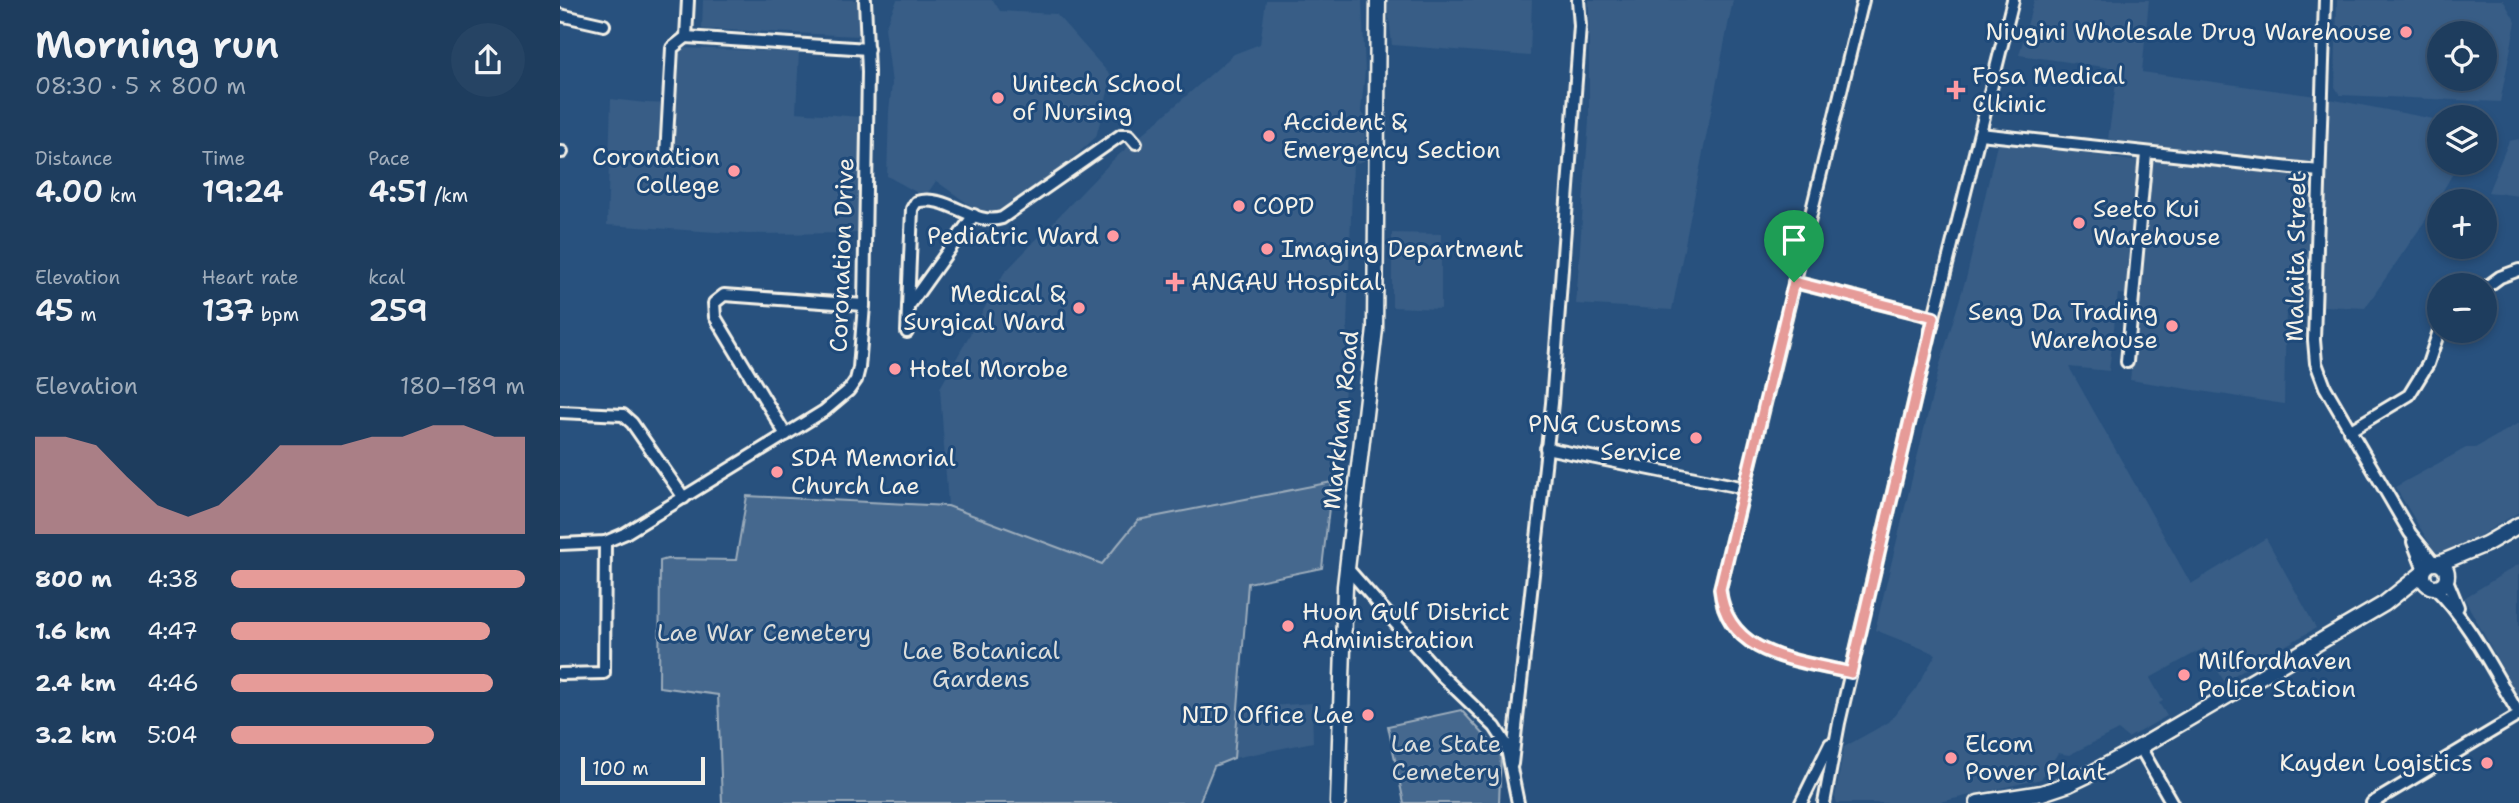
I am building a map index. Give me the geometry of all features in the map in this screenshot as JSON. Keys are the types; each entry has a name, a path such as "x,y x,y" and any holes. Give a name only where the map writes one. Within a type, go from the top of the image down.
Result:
{"main road":[{"name":"Markham Road","path":"1338,803 1347,568 1375,329 1378,0"},
{"path":"2016,803 2069,784 2140,747 2519,525"},
{"path":"1978,803 2034,795"}],"street":[{"path":"686,37 688,0"},
{"name":"Coronation Drive","path":"605,542 624,534 786,435 841,398 856,380 864,305 868,49 865,0"},
{"path":"1512,764 1546,448 1579,39 1578,0"},
{"path":"1851,673 1756,647 1739,635 1727,615 1720,589 1863,0"},
{"path":"1824,803 1839,723 1934,317 2013,0"},
{"name":"Malaita Street","path":"2325,0 2314,340 2316,363 2325,387 2349,431 2519,715"},
{"path":"560,15 604,25"},
{"path":"666,156 672,48 686,37 868,49"},
{"path":"1980,134 2319,171"},
{"path":"907,332 912,209 916,202 926,199 941,201 992,221 1002,218 1121,135 1129,135 1136,143"},
{"path":"2127,362 2146,154"},
{"path":"908,307 974,215"},
{"path":"2497,279 2519,270"},
{"path":"1794,282 1934,317"},
{"path":"786,435 715,317 714,303 724,295 864,305"},
{"path":"2349,431 2409,395 2428,364 2435,343"},
{"path":"560,412 624,415 684,498"},
{"path":"1546,448 1745,488"},
{"path":"560,544 605,542 604,673 560,674"},
{"path":"1347,568 1442,676 1495,727 1506,744 1518,803"},
{"path":"2372,803 2519,715"},
{"path":"1801,803 1839,723"},
{"path":"2140,747 2172,803"}],"shaded area":[{"path":"703,0 857,0 859,36 702,29"},
{"name":"Unitech School of Nursing","path":"897,0 993,0 1000,11 1056,14 1112,77 1096,137 1063,167 990,216 981,213 936,181 925,197 887,176 892,84 885,27"},
{"name":"ANGAU Hospital","path":"1266,0 1362,0 1365,71 1361,111 1366,118 1364,161 1353,164 1343,434 1334,463 1332,482 1138,520 1103,564 948,506 940,388 1004,273 1113,160 1234,54 1260,44"},
{"path":"1387,0 1532,0 1530,56 1392,45"},
{"path":"1589,0 1733,0 1672,310 1576,304 1589,120"},
{"path":"2034,0 2149,0 2142,72 2309,95 2427,118 2427,175 2452,175 2444,189 2427,189 2427,218 2365,308 2324,306 2286,311 2284,404 2130,380 2140,296 2118,294 2109,371 2069,367 2191,584 2266,538 2316,628 2224,681 2204,648 2150,678 2163,701 2159,703 2167,716 2128,738 2118,730 2069,755 2058,753 2041,779 1936,803 1837,803 1835,797 1844,747 1889,722 1915,690 1936,654 1875,630 1940,364 1967,275 1997,144 2019,144 2133,161 2136,143 2108,139 2118,69 2019,55"},
{"path":"2337,0 2503,0 2516,22 2500,102 2340,95 2335,87"},
{"name":"Coronation College","path":"680,48 799,52 796,112 861,117 860,233 747,234 607,225 611,99 677,104"},
{"path":"2519,139 2519,196 2497,193 2497,189 2489,189 2509,141"},
{"path":"1392,233 1441,234 1441,309 1392,307"},
{"path":"2519,423 2519,512 2464,545 2436,554 2395,487"},
{"path":"2519,564 2519,699 2464,598"},
{"path":"1312,703 1313,742 1234,758 1238,708"}],"green space":[{"name":"Lae Botanical Gardens","path":"1332,482 1322,568 1248,583 1234,758 1214,766 1199,803 722,803 718,695 659,687 660,561 736,560 747,496 948,506 1102,564 1138,520"},
{"name":"Lae State Cemetery","path":"1461,710 1501,753 1499,803 1404,803 1388,726"}],"place":[{"name":"Niugini Wholesale Drug Warehouse","path":"2406,32"},
{"name":"Fosa Medical Clkinic","path":"1956,90"},
{"name":"Unitech School of Nursing","path":"998,98"},
{"name":"Accident & Emergency Section","path":"1269,136"},
{"name":"Coronation College","path":"734,171"},
{"name":"COPD","path":"1239,206"},
{"name":"Seeto Kui Warehouse","path":"2079,223"},
{"name":"Pediatric Ward","path":"1113,236"},
{"name":"Imaging Department","path":"1267,249"},
{"name":"ANGAU Hospital","path":"1175,282"},
{"name":"Medical & Surgical Ward","path":"1079,308"},
{"name":"Seng Da Trading Warehouse","path":"2172,326"},
{"name":"Hotel Morobe","path":"895,369"},
{"name":"PNG Customs Service","path":"1696,438"},
{"name":"SDA Memorial Church Lae","path":"777,472"},
{"name":"Huon Gulf District Administration","path":"1288,626"},
{"name":"Milfordhaven Police Station","path":"2184,675"},
{"name":"NID Office Lae","path":"1368,715"},
{"name":"Elcom Power Plant","path":"1951,758"},
{"name":"Kayden Logistics","path":"2487,763"}],"route":[{"path":"1794,282 1934,317 1851,673 1756,647 1739,635 1727,615 1720,589 1794,282"}],"park label":[{"name":"Lae War Cemetery","path":"764,633"}]}
